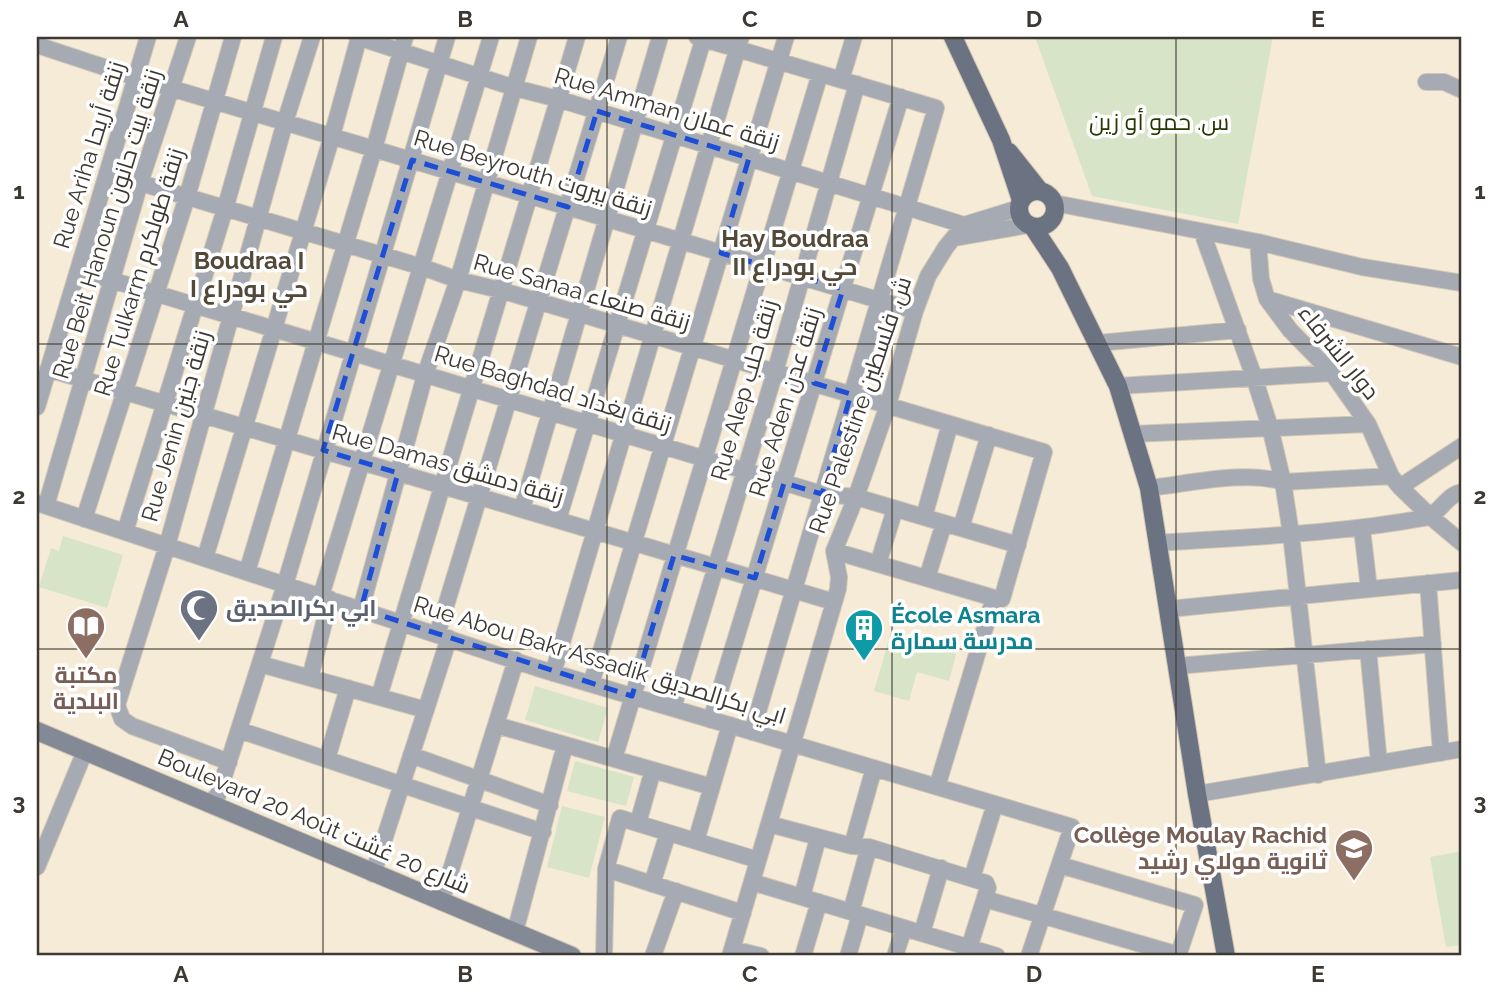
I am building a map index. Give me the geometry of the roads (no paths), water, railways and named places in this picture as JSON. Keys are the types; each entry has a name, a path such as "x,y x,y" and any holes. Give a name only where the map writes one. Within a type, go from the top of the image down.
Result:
{"main road":[{"path":"953,37 1001,141 1023,220 1060,268 1118,386 1149,488 1226,956"},
{"path":"1001,141 1048,205 1060,268"},
{"path":"1020,204 1033,192 1048,205"},
{"path":"1030,226 1040,227 1048,205"},
{"name":"Boulevard 20 Août شارع 20 غشت","path":"37,731 572,956"}],"street":[{"name":"Rue Ariha زنقة أريحا","path":"37,407 148,37"},
{"name":"Rue Beit Hanoun زنقة بيت حانون","path":"42,505 83,379 140,183 188,37"},
{"name":"Rue Tulkarm زنقة طولكرم","path":"84,519 187,197 233,37"},
{"path":"125,532 254,113 274,37"},
{"name":"Rue Jenin زنقة جنين","path":"229,762 132,726 122,719 118,712 118,697 167,546 285,122 312,37"},
{"path":"205,558 332,136 358,37"},
{"name":"Rue Amman زنقة عمان","path":"358,37 403,43 440,62 515,88 870,195 907,207 959,231"},
{"path":"208,804 218,795 285,585 447,37"},
{"path":"310,678 326,598 363,462 491,37"},
{"path":"360,609 425,375 458,280 529,37"},
{"path":"379,697 577,37"},
{"path":"373,874 426,709 480,497 619,37"},
{"path":"522,509 660,37"},
{"path":"558,520 675,135 701,37 740,43 779,61 936,108 752,732"},
{"path":"591,684 786,37"},
{"name":"Rue Alep زنقة حلب","path":"673,708 775,372 828,182 849,82 853,37"},
{"path":"247,572 374,149 403,43"},
{"path":"553,673 740,43"},
{"name":"Rue Beyrouth زنقة بيروت","path":"37,45 137,78 915,311"},
{"path":"614,759 820,74"},
{"path":"1426,82 1454,84 1462,90"},
{"name":"Rue Aden زنقة عدن","path":"711,720 901,97"},
{"name":"Rue Sanaa زنقة صنعاء","path":"107,173 458,280 579,313 1044,452 1018,545"},
{"path":"959,231 1020,204"},
{"path":"1048,205 1258,242 1362,267 1462,283"},
{"path":"959,231 1030,226"},
{"name":"Rue Palestine ش. فلسطين","path":"731,953 834,602 839,577 834,551 856,498 888,405 915,311 933,266 959,231"},
{"path":"1202,232 1254,377 1270,427 1283,482 1306,655 1318,775"},
{"name":"دوار الشرفاء","path":"1258,242 1261,279 1267,299 1290,330 1332,373 1368,424 1396,481 1431,517 1462,543"},
{"name":"Rue Baghdad زنقة بغداد","path":"78,270 822,494 856,498 1018,545"},
{"path":"1267,299 1462,357"},
{"path":"1098,343 1238,330"},
{"name":"Rue Damas زنقة دمشق","path":"48,369 834,602"},
{"path":"1118,386 1332,373"},
{"path":"924,517 950,424"},
{"path":"1132,434 1368,424"},
{"path":"961,528 989,435"},
{"path":"1149,488 1250,477 1283,482 1396,481 1462,446"},
{"path":"1158,543 1362,529 1431,517 1452,496 1462,492"},
{"name":"Rue Abou Bakr Assadik ابي بكرالصديق","path":"42,505 553,673 1072,827 1060,865"},
{"path":"878,564 895,509"},
{"path":"927,578 944,523"},
{"path":"1362,529 1369,589"},
{"path":"834,551 1002,599 1018,545"},
{"path":"1169,610 1462,580"},
{"path":"1429,583 1441,753"},
{"path":"937,787 994,598"},
{"path":"1177,666 1433,644"},
{"path":"1368,649 1379,763"},
{"path":"441,902 516,660"},
{"path":"260,664 426,709"},
{"path":"327,759 348,688"},
{"path":"696,841 730,725"},
{"path":"496,726 712,787"},
{"path":"239,730 542,832"},
{"path":"515,932 565,745"},
{"path":"1198,794 1462,749"},
{"path":"37,867 85,751"},
{"path":"411,755 550,804"},
{"path":"848,956 874,768"},
{"path":"638,823 653,770"},
{"path":"972,878 995,804"},
{"path":"604,956 606,869 620,818 758,860"},
{"path":"769,824 941,868 988,885 969,948"},
{"path":"652,884 668,833"},
{"path":"802,897 818,838"},
{"path":"985,899 1043,915 1179,955 1195,905 1060,865 1043,915 1029,956"},
{"path":"922,933 941,868"},
{"path":"606,869 743,913"},
{"path":"752,882 922,933 944,949 969,948 993,956"},
{"path":"653,956 676,891"},
{"path":"803,956 819,902"},
{"path":"895,956 904,928"},
{"path":"731,953 761,956"}],"place":[{"name":"ابي بكرالصديق","path":"199,642"},
{"name":"مكتبة البلدية","path":"86,660"},
{"name":"École Asmara مدرسة سمارة","path":"864,662"},
{"name":"Collège Moulay Rachid ثانوية مولاي رشيد","path":"1354,882"}],"district":[{"name":"Hay Boudraa II حي بودراع","path":"795,253"},
{"name":"Boudraa I I حي بودراع","path":"249,275"}],"park label":[{"name":"س. حمو أو زين","path":"1159,122"}]}
